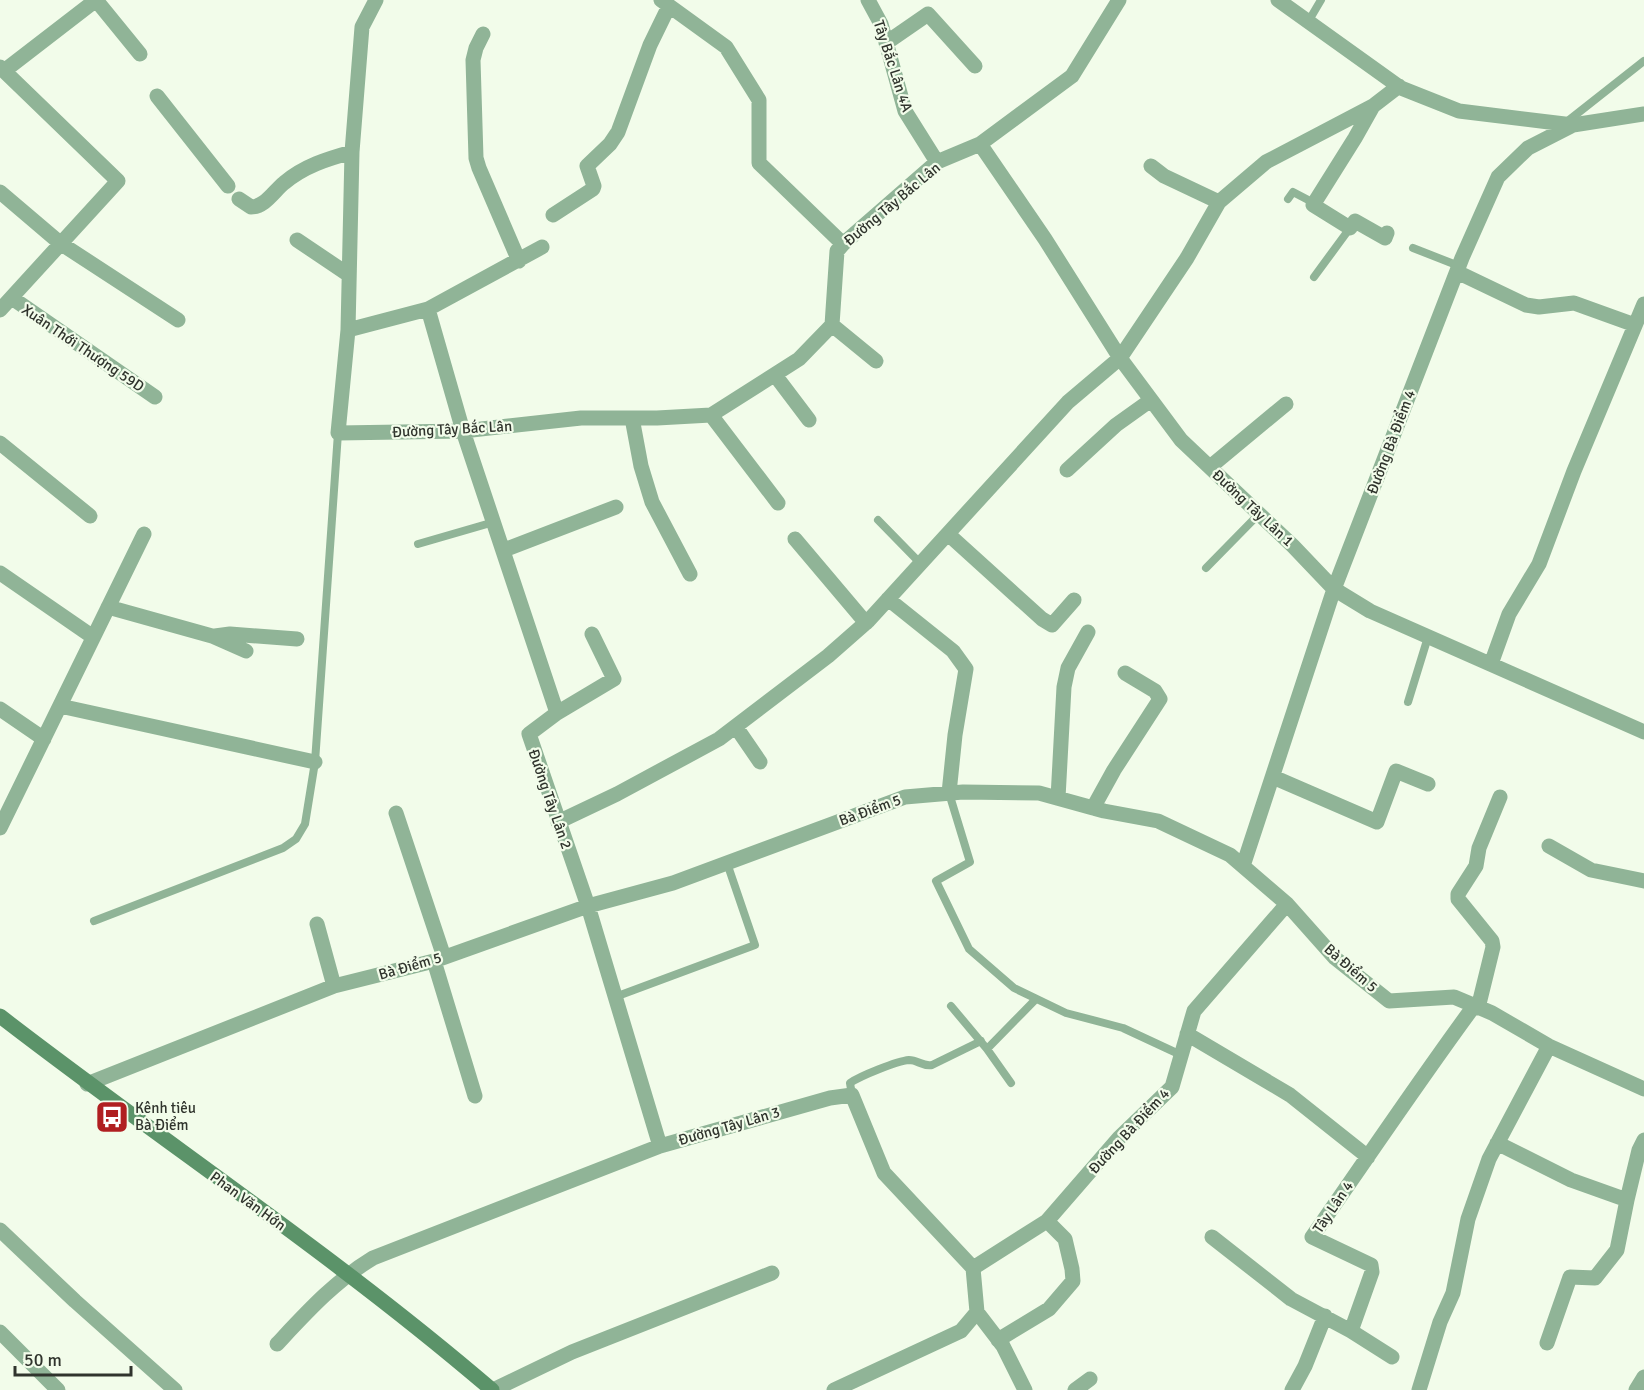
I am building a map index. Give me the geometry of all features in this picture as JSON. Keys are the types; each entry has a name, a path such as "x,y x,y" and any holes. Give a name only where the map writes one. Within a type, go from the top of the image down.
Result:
{"main road":[{"name":"Phan Văn Hớn","path":"0,1016 87,1084 347,1274 431,1338 492,1390"}],"street":[{"path":"0,310 118,181 2,69 96,0 140,54"},
{"path":"338,433 348,330 352,152 362,27 376,0"},
{"name":"Tây Bắc Lân 4A","path":"868,0 881,24 905,111 937,162"},
{"name":"Đường Tây Bắc Lân","path":"338,433 463,431 581,418 711,415 799,359 832,325 837,251 843,244 937,162 980,144 1072,76 1119,0"},
{"path":"1278,0 1399,86 1459,111 1568,125"},
{"path":"553,215 593,189 587,166 610,144 618,132 664,2 726,46 759,100 759,163 843,244"},
{"path":"886,43 928,14 975,66"},
{"path":"483,33 473,60 476,158 519,261"},
{"path":"558,822 617,794 709,744 736,727 828,656 888,599 1068,402 1120,358 1186,258 1219,202 1266,162 1373,106 1399,86"},
{"path":"157,96 228,186"},
{"path":"1373,106 1313,205 1350,228 1355,221 1385,238 1387,233"},
{"name":"Đường Bà Điểm 4","path":"1243,866 1334,589 1458,269 1498,177 1528,148 1568,125 1644,114"},
{"name":"Đường Tây Lân 1","path":"980,144 1045,239 1120,358 1181,440 1293,546 1334,589 1370,611 1644,732"},
{"path":"239,199 251,207 260,206 283,183 298,172 314,164 352,152"},
{"path":"1151,166 1164,176 1219,202"},
{"path":"0,192 60,243 178,320"},
{"path":"297,240 349,275"},
{"path":"348,330 428,309 542,247"},
{"path":"1458,269 1526,305 1539,307 1574,303 1635,325"},
{"name":"Xuân Thới Thượng 59D","path":"12,298 155,397"},
{"path":"1491,664 1509,614 1539,564 1574,471 1644,304"},
{"path":"428,309 463,431 557,713 614,679 592,634"},
{"path":"832,325 876,361"},
{"path":"775,375 808,420"},
{"path":"1067,470 1116,425 1151,400"},
{"path":"1210,468 1286,404"},
{"path":"711,415 778,503"},
{"path":"632,418 641,466 652,502 690,574"},
{"path":"0,443 90,516"},
{"path":"504,550 616,507"},
{"path":"0,828 144,534"},
{"path":"948,534 1042,619 1052,625 1074,600"},
{"path":"795,539 866,622"},
{"path":"0,573 93,637"},
{"path":"888,599 953,651 966,669 955,735 949,793"},
{"path":"108,607 212,636 246,651"},
{"path":"1058,798 1064,687 1068,668 1088,632"},
{"path":"212,636 230,634 297,639"},
{"path":"1093,808 1114,770 1160,699 1155,691 1125,673"},
{"path":"60,706 315,762"},
{"path":"0,710 44,739"},
{"name":"Đường Tây Lân 2","path":"557,713 529,734 588,906 660,1146"},
{"path":"736,727 760,762"},
{"path":"1273,777 1377,822 1396,771 1428,784"},
{"name":"Bà Điểm 5","path":"87,1084 334,986 439,959 588,906 673,883 905,796 949,793 1040,793 1093,808 1158,820 1230,855 1287,904 1335,958 1389,1001 1454,998 1492,1013 1549,1046 1644,1089"},
{"path":"1476,1007 1493,946 1492,941 1458,899 1458,894 1476,866 1479,849 1500,797"},
{"path":"396,813 439,959 475,1096"},
{"path":"1549,846 1591,870 1644,881"},
{"name":"Đường Bà Điểm 4","path":"973,1268 1047,1221 1119,1138 1172,1087 1194,1011 1287,904"},
{"path":"317,924 334,986"},
{"name":"Tây Lân 4","path":"1351,1331 1372,1272 1371,1265 1312,1237 1407,1096 1476,1007"},
{"path":"1187,1034 1290,1095 1368,1157"},
{"path":"1419,1390 1440,1322 1453,1293 1468,1219 1489,1159 1549,1046"},
{"path":"852,1095 884,1173 973,1268 977,1312 998,1340 1025,1390"},
{"name":"Đường Tây Lân 3","path":"277,1344 306,1312 347,1274 373,1258 660,1146 830,1098 852,1095"},
{"path":"1547,1343 1570,1276 1595,1278 1617,1250 1639,1150 1644,1140"},
{"path":"1497,1143 1571,1180 1627,1200"},
{"path":"998,1340 1049,1309 1073,1281 1065,1239 1047,1221"},
{"path":"0,1230 175,1390"},
{"path":"1212,1237 1291,1299 1325,1316 1392,1357"},
{"path":"492,1390 572,1352 772,1273"},
{"path":"834,1390 961,1331 977,1312"},
{"path":"1292,1390 1305,1366 1325,1316"},
{"path":"0,1332 58,1390"},
{"path":"1636,1390 1644,1377"},
{"path":"1075,1390 1090,1379"}],"lane":[{"path":"1308,22 1321,0"},
{"path":"1568,125 1644,61"},
{"path":"1288,199 1293,192 1314,203"},
{"path":"1314,278 1350,228"},
{"path":"1413,248 1458,269"},
{"path":"94,921 268,855 296,839 305,824 315,762 338,433"},
{"path":"1206,568 1259,514"},
{"path":"878,520 921,564"},
{"path":"418,544 494,522"},
{"path":"1408,702 1428,637"},
{"path":"949,793 970,862 936,880 969,949 1014,988 1066,1013 1123,1028 1181,1055"},
{"path":"615,997 755,945 727,863"},
{"path":"987,1049 1036,999"},
{"path":"951,1006 981,1041 1011,1083"},
{"path":"852,1095 850,1083 858,1078 908,1060 927,1066 932,1065 981,1041"}],"place":[{"name":"Kênh tiêu Bà Điểm","path":"112,1117"}]}
